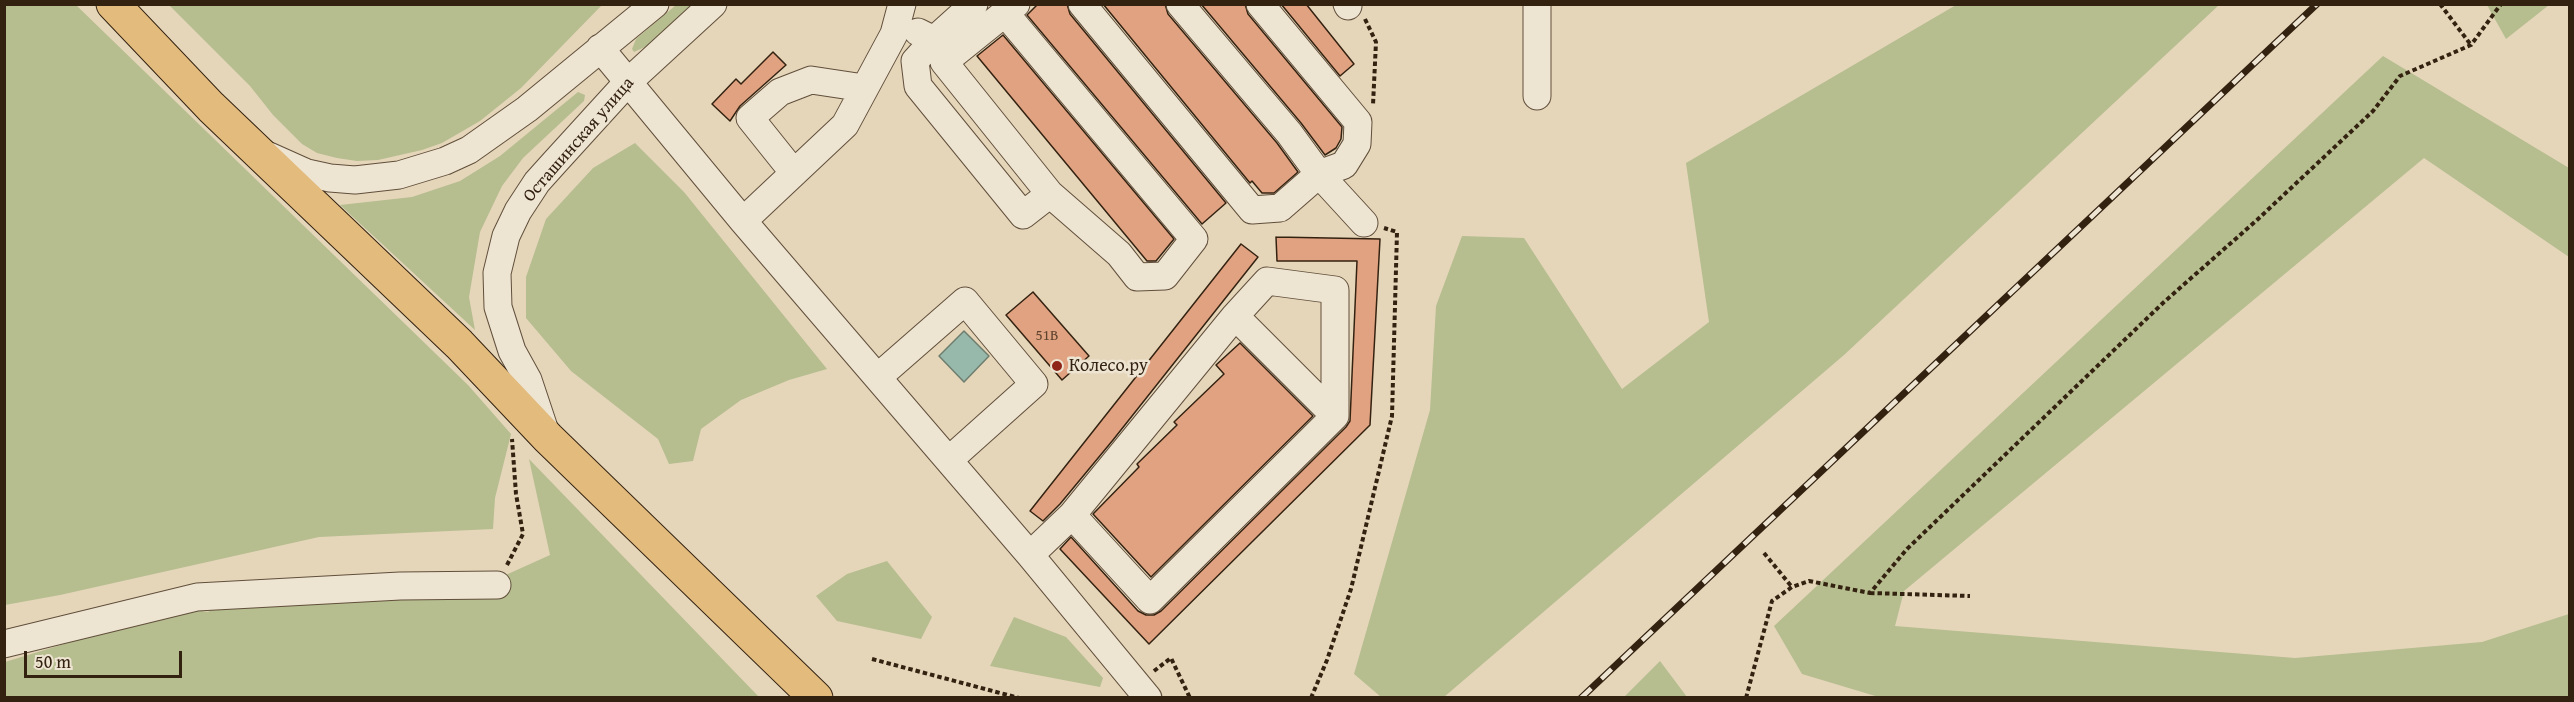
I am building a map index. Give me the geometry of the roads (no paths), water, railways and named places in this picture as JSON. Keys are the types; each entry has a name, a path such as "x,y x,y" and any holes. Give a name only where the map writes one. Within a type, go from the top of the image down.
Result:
{"highway":[{"path":"113,4 239,134 459,344 548,438 816,698"}],"street":[{"path":"239,134 266,154 307,173 330,178 355,180 399,175 445,161 477,145 527,110 654,4"},
{"name":"Осташинская улица","path":"548,438 528,380 512,351 498,307 497,273 501,253 518,210 537,182 627,83 713,4"},
{"path":"974,4 934,40 915,61 918,86 1023,215 1050,194"},
{"path":"1082,4 1252,210 1280,208 1319,174 1344,165 1358,144 1358,122 1260,4"},
{"path":"1180,4 1289,133 1319,174 1364,223"},
{"path":"1537,4 1538,96"},
{"path":"1010,9 1194,239 1165,276 1137,277 1119,254 1050,194 944,62 1010,9"},
{"path":"743,221 844,125 900,14 934,40"},
{"path":"600,48 743,221 1030,555 1143,691"},
{"path":"794,173 750,118 780,92 811,80 864,88"},
{"path":"1030,555 1072,515 1235,316 1268,281 1335,290 1335,416 1150,600 1072,515"},
{"path":"878,377 965,302 1034,384 949,460"},
{"path":"1235,316 1335,416"},
{"path":"4,644 197,597 400,586 497,585"}],"railway":[{"path":"1581,698 2317,4"}],"place":[{"name":"Колесо.ру","path":"1057,366"}]}
